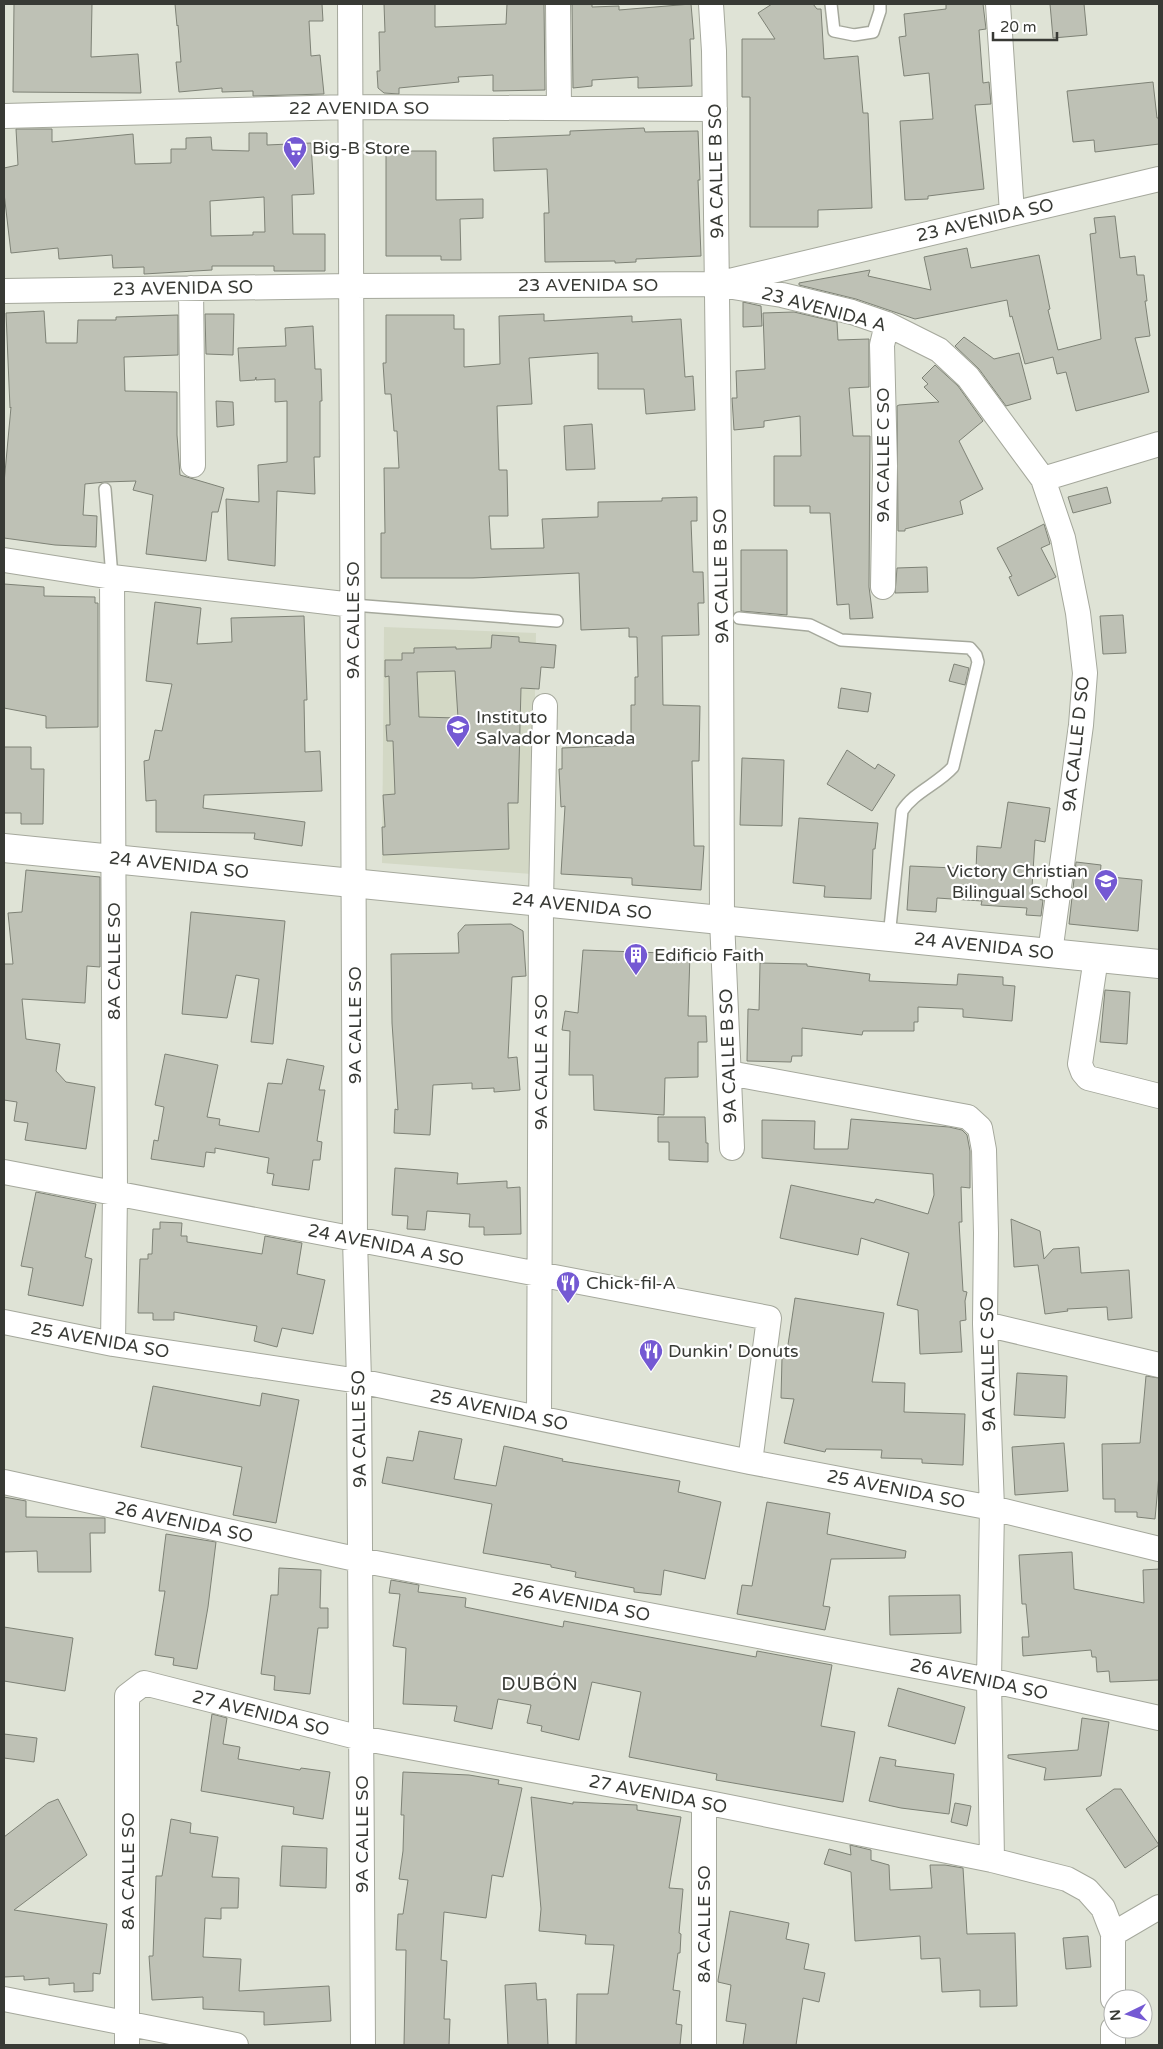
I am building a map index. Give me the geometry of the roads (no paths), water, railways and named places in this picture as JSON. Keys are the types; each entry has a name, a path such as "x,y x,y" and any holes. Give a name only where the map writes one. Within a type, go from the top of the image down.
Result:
{"street":[{"name":"9A CALLE SO","path":"350,4 355,1239 359,1381 363,2045"},
{"path":"558,4 560,108"},
{"name":"9A CALLE B SO","path":"712,4 717,284 730,619 722,920 732,1148"},
{"path":"998,4 1012,213"},
{"name":"22 AVENIDA SO","path":"4,116 350,107 715,110"},
{"name":"23 AVENIDA SO","path":"4,290 717,284 1159,179"},
{"name":"23 AVENIDA A","path":"717,284 782,295 852,312 887,324 939,350 968,377 1043,479"},
{"path":"191,288 193,465"},
{"name":"9A CALLE C SO","path":"883,587 885,466 882,345 887,324"},
{"path":"1043,479 1159,444"},
{"name":"9A CALLE D SO","path":"1043,479 1064,538 1078,613 1085,673 1081,725 1050,953"},
{"path":"4,560 112,577 353,605"},
{"name":"8A CALLE SO","path":"112,577 115,1193 113,1344"},
{"name":"9A CALLE A SO","path":"539,1418 541,902 545,706"},
{"name":"24 AVENIDA SO","path":"4,848 1159,964"},
{"path":"1096,958 1080,1064 1082,1072 1088,1078 1159,1096"},
{"name":"9A CALLE C SO","path":"729,1073 968,1117 980,1128 984,1150 986,1324 992,1508 989,1680 992,1860"},
{"name":"24 AVENIDA A SO","path":"4,1172 769,1318 750,1462"},
{"name":"25 AVENIDA SO","path":"4,1322 113,1344 359,1381 750,1462 992,1508 1159,1549"},
{"path":"986,1324 1159,1365"},
{"name":"26 AVENIDA SO","path":"4,1482 360,1560 989,1680 1159,1718"},
{"name":"27 AVENIDA SO","path":"127,1696 144,1683 361,1738 704,1802 992,1860 1067,1879 1087,1890 1103,1908 1113,1934"},
{"name":"8A CALLE SO","path":"127,1696 128,2035"},
{"name":"8A CALLE SO","path":"704,1802 704,2045"},
{"path":"1113,1989 1113,1934 1159,1907"},
{"path":"4,1999 128,2035 236,2045"}],"lane":[{"path":"830,4 834,31 854,35 873,32 880,11 880,4"},
{"path":"105,489 112,577"},
{"path":"353,605 557,621"},
{"path":"730,619 810,625 841,640 970,648 976,655 978,662 953,767 945,776 908,801 902,811 888,937"}],"place":[{"name":"Big-B Store","path":"295,169"},
{"name":"Instituto Salvador Moncada","path":"458,748"},
{"name":"Victory Christian Bilingual School","path":"1106,902"},
{"name":"Edificio Faith","path":"636,976"},
{"name":"Chick-fil-A","path":"568,1304"},
{"name":"Dunkin' Donuts","path":"651,1372"}],"district":[{"name":"DUBÓN","path":"540,1684"}]}
